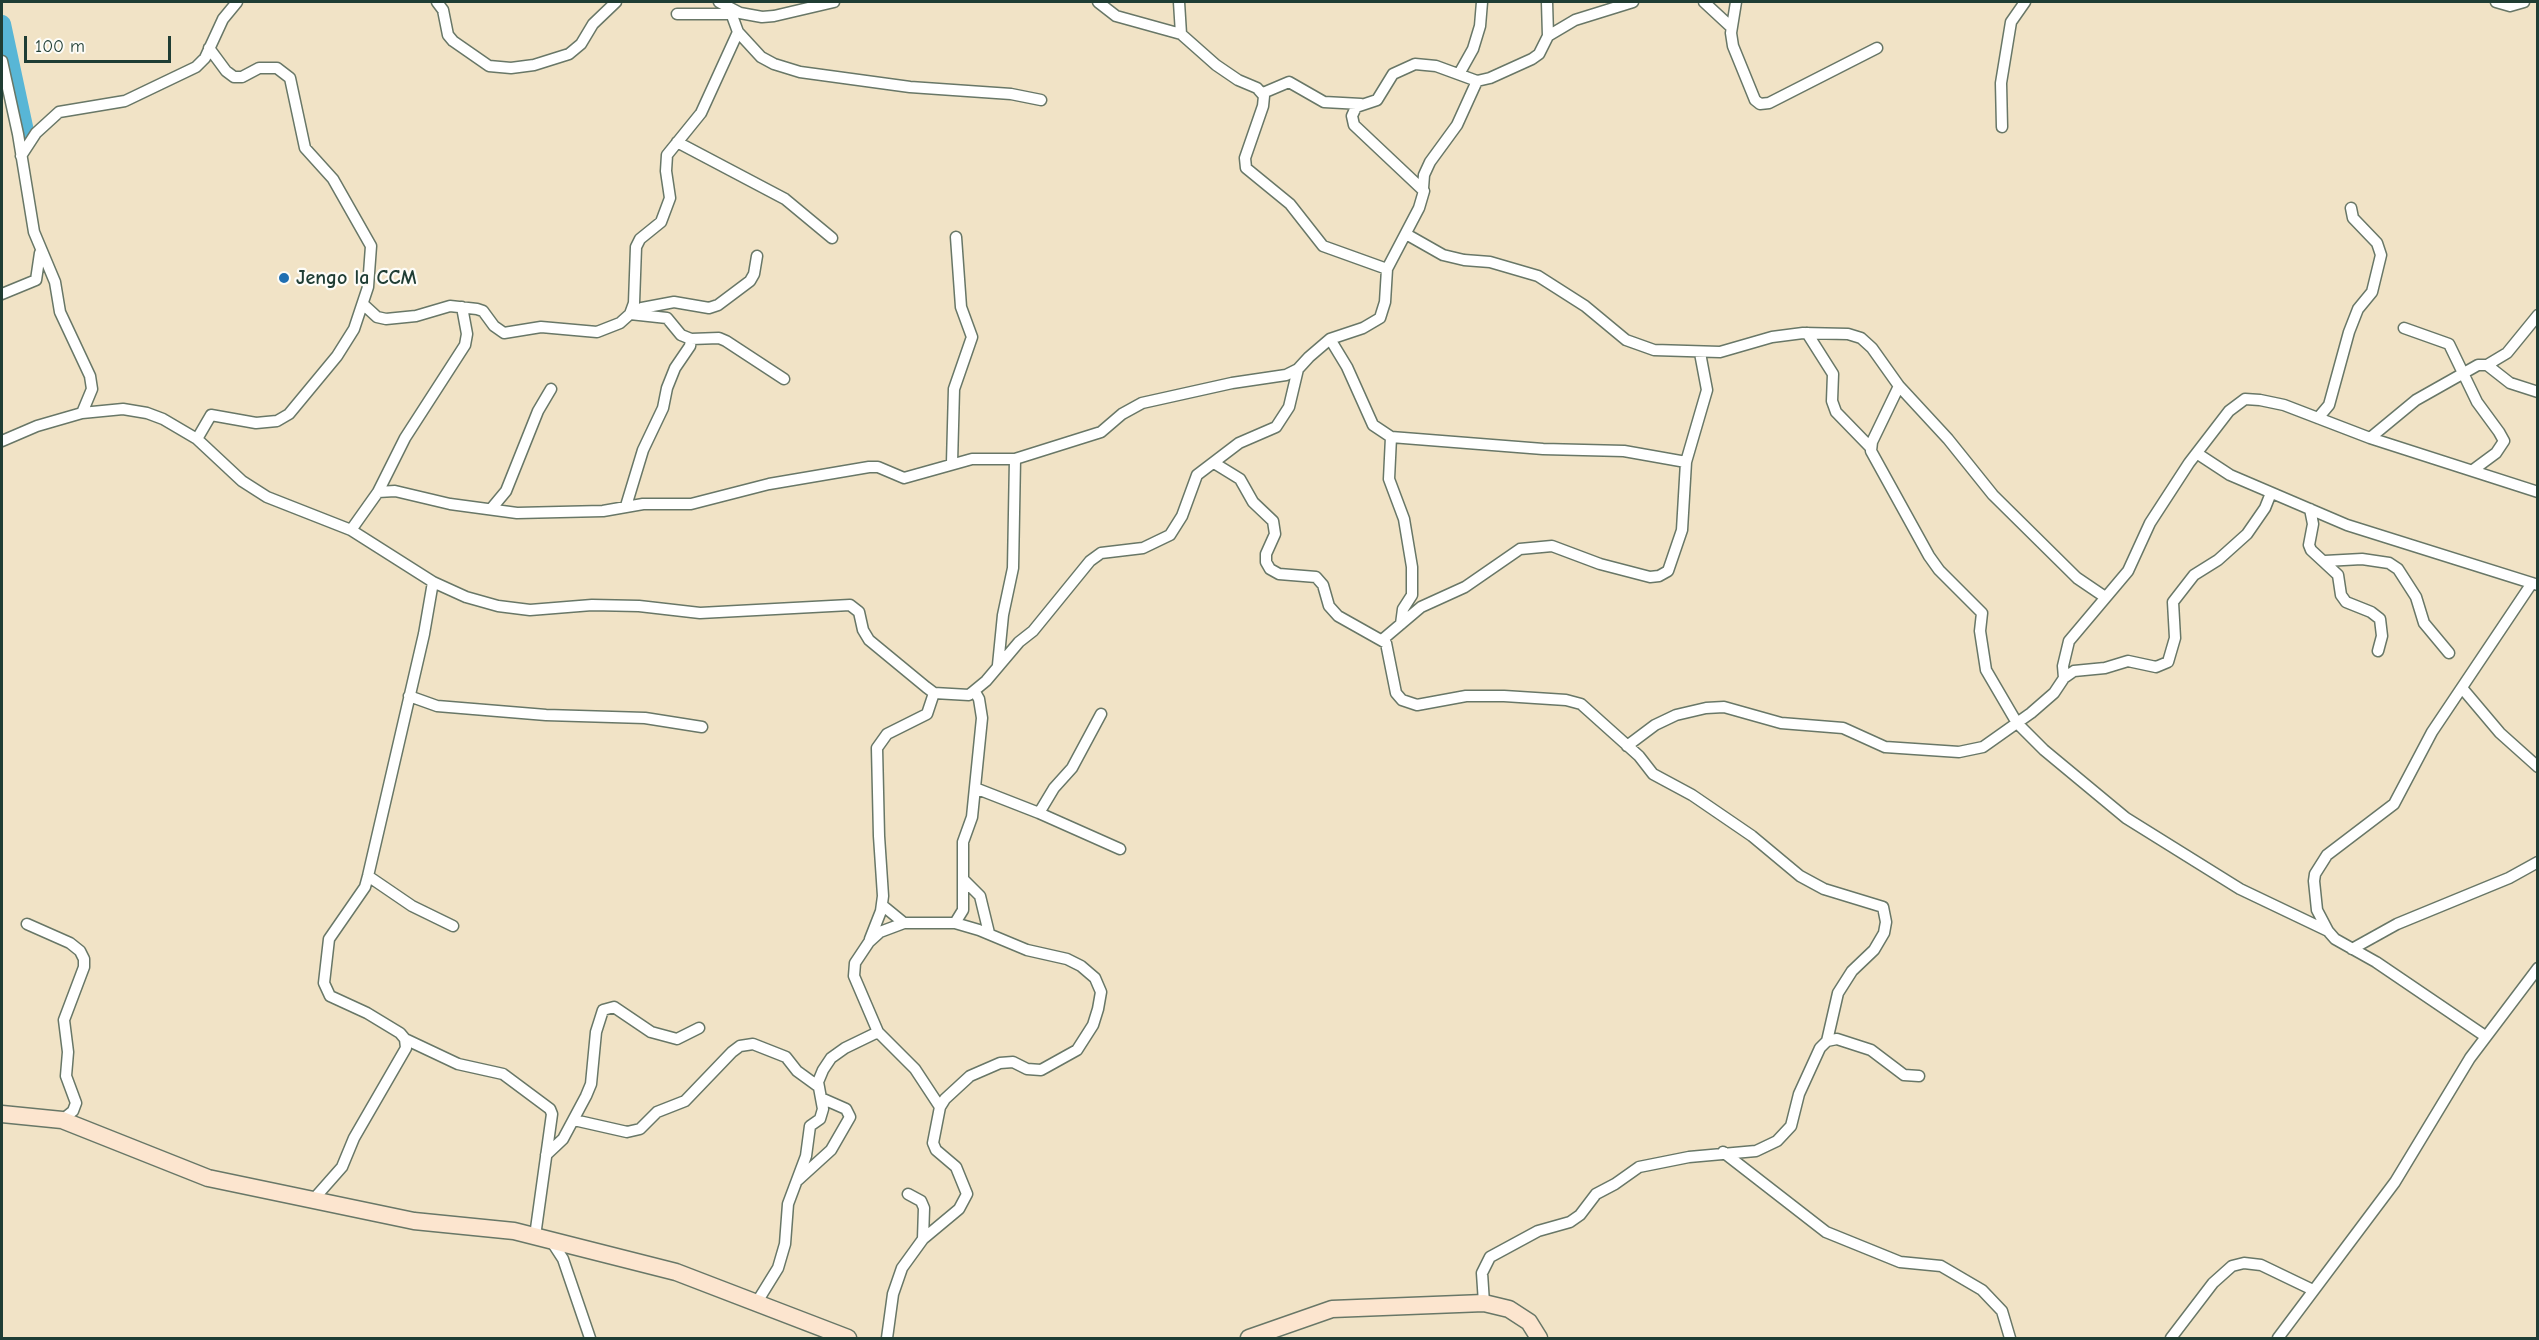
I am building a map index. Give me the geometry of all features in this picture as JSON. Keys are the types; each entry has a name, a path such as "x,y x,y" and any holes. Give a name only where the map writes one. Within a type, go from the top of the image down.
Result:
{"street":[{"path":"21,156 36,133 59,112 125,101 196,67 205,58 223,18 237,2"},
{"path":"437,2 443,10 448,35 453,41 489,66 511,68 534,65 569,54 581,44 593,24 616,2"},
{"path":"719,2 731,12 738,32 761,57 774,64 800,72 910,87 1011,94 1041,100"},
{"path":"677,14 731,12 752,16 774,16 834,2"},
{"path":"1098,2 1116,16 1181,33 1216,65 1263,93"},
{"path":"1179,2 1181,33"},
{"path":"1459,74 1473,49 1480,26 1482,2"},
{"path":"1263,93 1289,82 1324,102 1361,104 1374,102 1380,98 1389,79 1408,66 1424,64 1477,81 1532,60 1548,36 1548,2"},
{"path":"1548,36 1575,20 1633,2"},
{"path":"1704,2 1731,27"},
{"path":"1736,2 1731,27 1733,46 1755,100 1765,105 1877,48"},
{"path":"2002,127 2001,83 2011,22 2025,2"},
{"path":"2496,2 2510,6 2524,2"},
{"path":"632,314 637,282 634,257 636,247 640,239 661,222 670,198 665,163 671,148 701,113 738,32"},
{"path":"196,439 211,415 256,423 277,421 289,414 345,345 364,305 371,246 333,179 305,148 290,78 277,68 259,68 234,77 226,71 209,48"},
{"path":"2,61 34,232 55,282 60,312 90,376 92,389 82,413"},
{"path":"378,492 394,491 450,504 517,513 592,511 626,506 691,504 769,484 869,467 878,467 904,478 972,459 1015,459 1101,432 1122,414 1142,404 1232,383 1286,375 1298,369 1330,339 1363,328 1380,318 1384,311 1387,269 1422,200 1424,175 1430,162 1458,124 1477,81"},
{"path":"1263,93 1263,106 1245,158 1246,168 1290,204 1323,246 1387,269"},
{"path":"1361,104 1354,110 1354,125 1424,188"},
{"path":"677,142 785,198 832,238"},
{"path":"2318,418 2329,405 2349,332 2358,309 2372,292 2381,255 2381,249 2356,222 2350,208"},
{"path":"1406,234 1443,255 1464,260 1490,262 1538,276 1586,306 1615,333 1637,345 1654,350 1700,353 1733,350 1772,337 1807,333 1848,334 1861,338 1884,363 1899,386 1948,440 1993,495 2077,578 2105,597"},
{"path":"952,463 954,389 972,338 961,307 956,237"},
{"path":"2,294 36,280 41,250"},
{"path":"364,305 377,317 386,319 416,316 450,306 462,307 483,311 498,330 512,333 541,327 604,331 642,308 674,302 709,308 718,305 750,280 754,274 757,256"},
{"path":"351,530 378,492 405,438 465,345 467,334 462,307"},
{"path":"632,314 667,318 681,334 691,339 719,338 726,341 783,379"},
{"path":"2370,438 2416,400 2464,372 2478,365 2487,365 2507,353 2538,315"},
{"path":"2404,328 2449,344 2477,402 2504,441 2496,453 2473,470"},
{"path":"1807,333 1833,374 1832,401 1836,412 1871,448 1875,462 1939,570 1982,613 1980,631 1986,670 2016,723 2044,750 2126,818 2240,889 2328,931 2485,1036"},
{"path":"626,506 644,450 663,408 667,388 675,368 690,346 691,339"},
{"path":"1330,339 1347,366 1373,425 1390,437 1543,449 1624,451 1686,462"},
{"path":"1382,640 1431,600 1465,587 1509,555 1536,546 1552,546 1576,557 1650,577 1664,574 1671,568 1680,544 1686,462 1707,390 1700,353"},
{"path":"2487,365 2510,383 2538,392"},
{"path":"2,441 37,426 82,413 123,409 147,413 163,419 196,439 242,481 267,497 351,530 433,582 466,597 498,606 530,610 627,606 712,612 850,605 859,612 869,640 934,693 961,696 975,692 1018,642 1033,631 1090,561 1101,553 1143,548 1170,536 1182,516 1197,475 1239,443 1276,427 1289,407 1298,369"},
{"path":"1871,448 1899,386"},
{"path":"491,509 506,491 538,411 551,388"},
{"path":"2064,678 2063,666 2069,641 2128,571 2150,523 2189,463 2229,411 2245,399 2284,405 2370,438 2538,492"},
{"path":"1390,437 1389,479 1404,519 1412,567 1412,595 1403,609 1401,624"},
{"path":"2198,454 2230,475 2347,525 2535,584 2432,732 2394,804 2340,843 2320,864 2315,874 2314,891 2317,910 2328,931"},
{"path":"998,665 1003,615 1013,568 1015,459"},
{"path":"1214,463 1240,479 1253,502 1273,521 1275,534 1266,554 1266,562 1270,569 1279,574 1316,577 1323,585 1329,606 1338,616 1365,634 1382,640 1389,647 1396,693 1408,703 1427,704 1466,696 1566,700 1587,708 1653,774 1692,795 1752,836 1800,876 1824,889 1873,901 1884,908 1886,922 1884,933 1874,950 1852,971 1838,993 1827,1041 1813,1061 1785,1134 1777,1142 1756,1151 1723,1152 1639,1167 1615,1185 1596,1194 1570,1222 1538,1231 1495,1252 1486,1262 1482,1273 1484,1303"},
{"path":"1627,746 1655,725 1676,715 1706,708 1724,707 1798,726 1843,728 1885,747 1944,751 1983,747 2054,693 2064,678 2074,671 2105,668 2128,661 2157,667 2168,662 2175,638 2173,602 2194,575 2218,560 2247,534 2265,508 2271,493"},
{"path":"2310,509 2313,524 2309,545 2311,550 2338,574 2342,595 2346,602 2372,612 2380,619 2382,636 2378,651"},
{"path":"2325,561 2362,559 2389,563 2398,569 2416,597 2424,623 2449,653"},
{"path":"433,582 369,876 365,887 329,939 324,983 330,996 377,1019 405,1039 458,1064 503,1074 545,1103 552,1114 546,1155 543,1238 563,1259 590,1338"},
{"path":"2462,688 2500,733 2538,767"},
{"path":"955,923 963,910 963,842 972,817 982,718 979,699 975,692"},
{"path":"934,693 927,714 887,734 877,748 879,855 884,885 882,905 868,942 855,963 854,976 878,1032 915,1069 940,1107"},
{"path":"409,696 437,706 546,715 619,716 702,727"},
{"path":"1039,813 1054,788 1072,768 1101,714"},
{"path":"975,788 1120,849"},
{"path":"2352,949 2397,924 2509,878 2538,862"},
{"path":"369,876 412,906 453,926"},
{"path":"964,880 980,897 989,933"},
{"path":"882,905 904,923"},
{"path":"868,942 880,932 904,923 955,923 989,933 1028,950 1052,954 1081,966 1095,978 1099,986 1098,1009 1088,1034 1077,1050 1067,1057 1035,1070 1013,1062 1000,1063 970,1076 950,1092 940,1107 934,1147 956,1167 967,1194 959,1209 923,1239 907,1259 896,1280 887,1338"},
{"path":"27,924 70,943 80,951 84,959 84,967 64,1020 68,1052 66,1076 76,1096 76,1103 73,1111 62,1120"},
{"path":"2278,1338 2401,1174 2485,1036 2538,968"},
{"path":"546,1155 561,1142 591,1084 596,1032 603,1010 614,1007 651,1032 677,1039 699,1028"},
{"path":"757,1302 778,1268 785,1244 789,1204 806,1156 810,1126 822,1115 820,1093 823,1070 831,1058 878,1032"},
{"path":"312,1201 342,1167 354,1138 406,1048 405,1039"},
{"path":"1827,1041 1837,1039 1871,1050 1904,1075 1919,1076"},
{"path":"574,1120 627,1132 640,1129 657,1113 685,1101 732,1052 740,1046 753,1044 786,1057 820,1093 846,1109 850,1117 831,1150 797,1181"},
{"path":"2,1114 62,1120 208,1178 414,1221 496,1228 676,1272 848,1338"},
{"path":"1723,1152 1826,1232 1900,1262 1941,1266 1982,1290 2002,1311 2010,1338"},
{"path":"908,1194 921,1201 924,1208 923,1239"},
{"path":"2171,1338 2212,1282 2232,1266 2244,1263 2261,1265 2313,1290"},
{"path":"1249,1338 1332,1309 1484,1303 1509,1309 1528,1322 1539,1338"}],"waterway":[{"path":"2,24 26,136"}],"place":[{"name":"Jengo la CCM","path":"284,278"}]}
